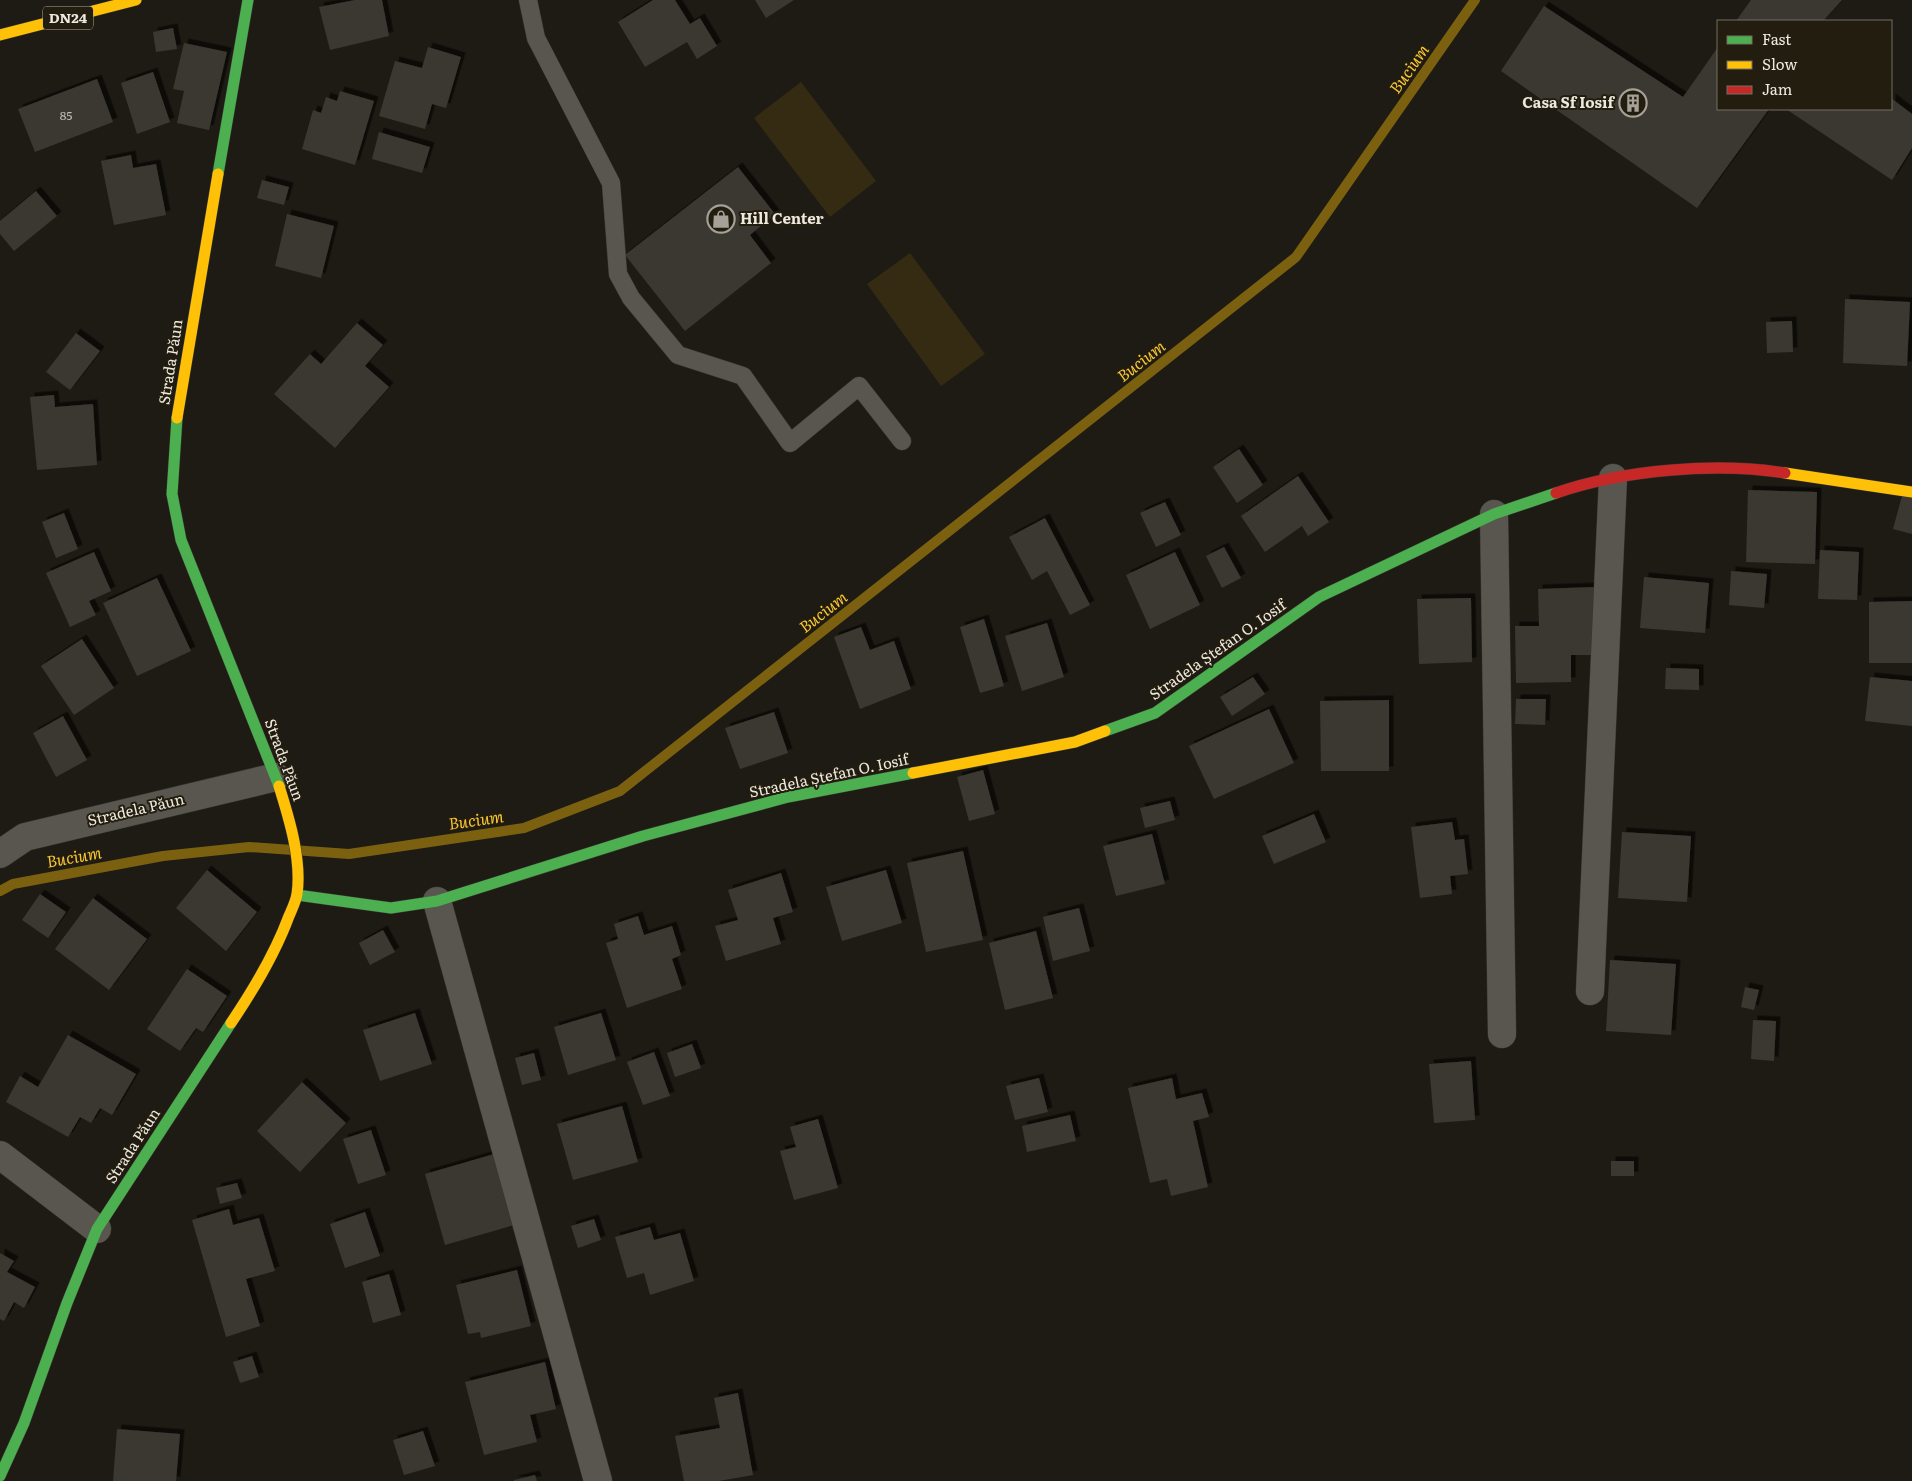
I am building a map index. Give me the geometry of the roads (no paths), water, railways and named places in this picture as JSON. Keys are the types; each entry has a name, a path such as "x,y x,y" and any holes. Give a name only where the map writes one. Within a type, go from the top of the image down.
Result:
{"street":[{"name":"DN24","path":"0,35 136,0"},
{"name":"Strada Păun","path":"0,1476 24,1423 67,1303 97,1229 256,985 284,930 297,895 297,874 291,826 276,777 181,540 172,494 178,408 248,0"},
{"name":"Stradela Ștefan O. Iosif","path":"297,895 391,908 437,901 643,836 788,797 1075,742 1155,713 1319,597 1494,514 1561,491 1613,478 1703,468 1768,470 1912,492"},
{"path":"1590,991 1613,478"},
{"path":"1494,514 1502,1034"},
{"name":"Stradela Păun","path":"0,854 25,837 276,777"},
{"path":"437,901 598,1481"},
{"path":"0,1155 97,1229"}],"lane":[{"path":"528,0 536,38 611,183 618,274 631,298 678,355 743,376 790,443 859,386 902,441"}],"waterway":[{"name":"Bucium","path":"0,891 13,884 163,856 249,847 349,854 524,828 620,791 1296,257 1475,0"}],"place":[{"name":"Casa Sf Iosif","path":"1633,103"},
{"name":"Hill Center","path":"721,219"}]}
